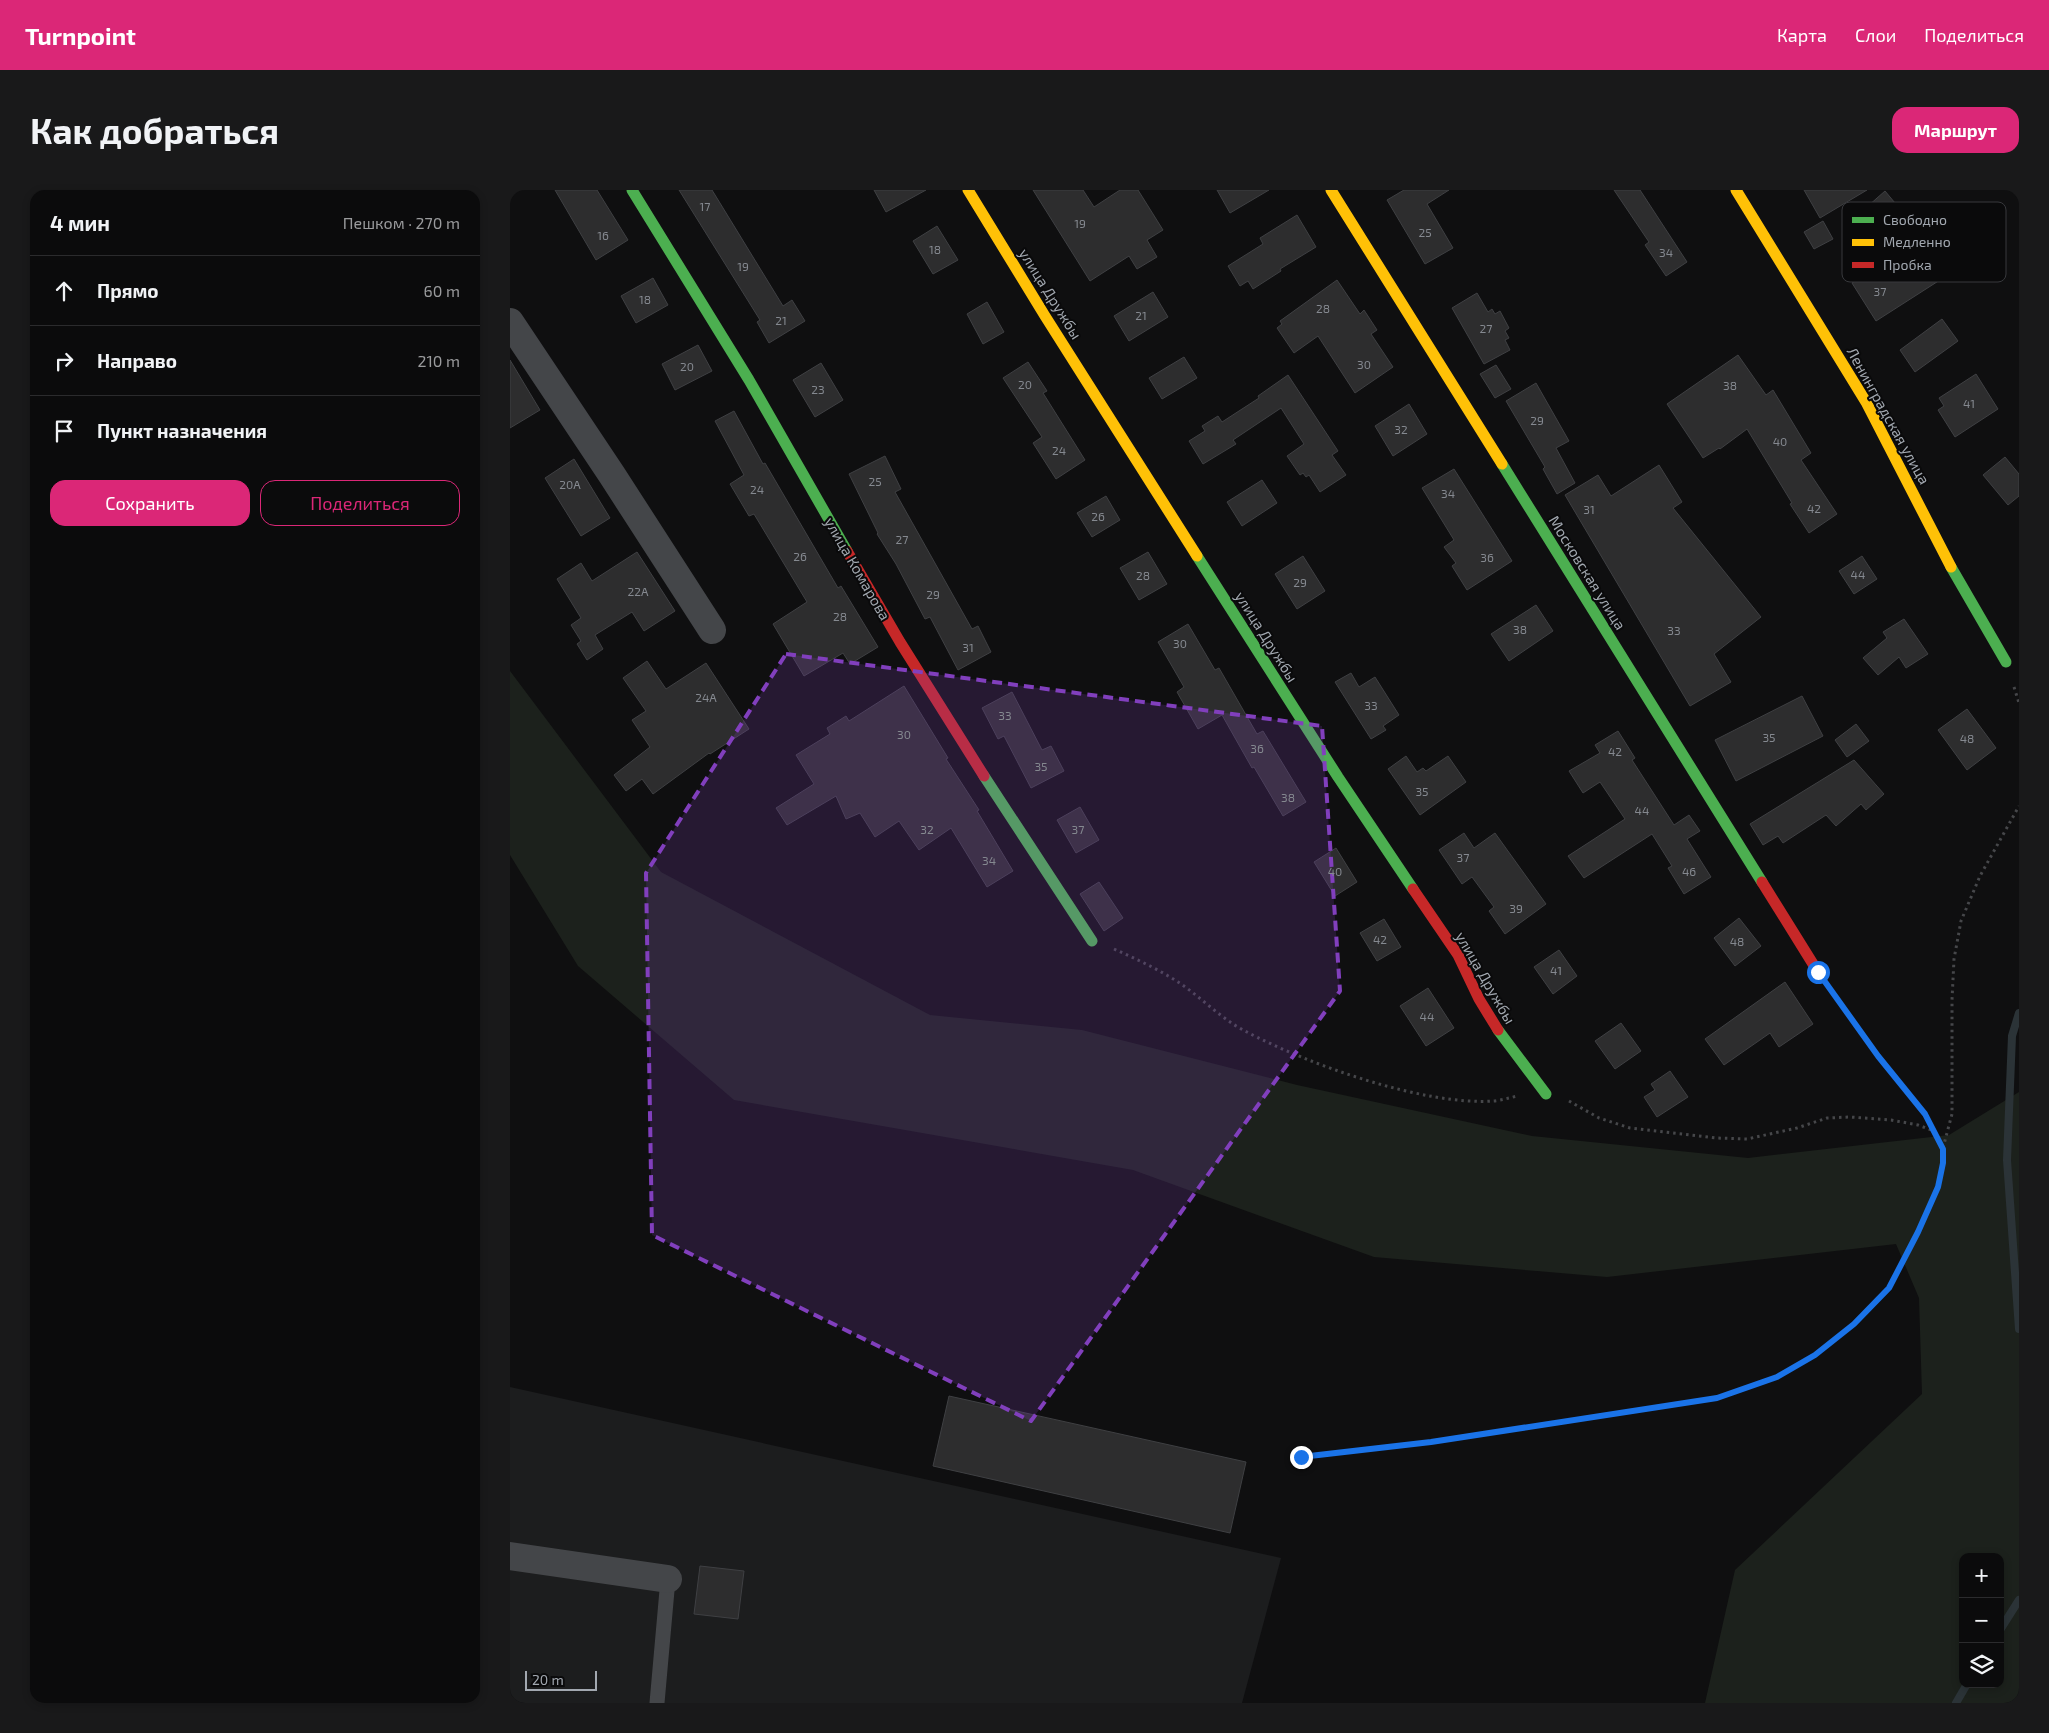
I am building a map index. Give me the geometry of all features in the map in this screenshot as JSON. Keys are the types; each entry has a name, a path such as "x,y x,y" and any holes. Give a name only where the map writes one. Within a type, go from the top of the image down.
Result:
{"street":[{"name":"улица Комарова","path":"632,190 749,380 900,642 977,766 1092,941"},
{"name":"улица Дружбы","path":"968,190 1050,324 1253,645 1338,777 1458,956 1479,998 1502,1037 1546,1094"},
{"name":"Московская улица","path":"1331,190 1818,972"},
{"name":"Ленинградская улица","path":"1736,190 1866,402 1961,585 2006,662"},
{"path":"510,322 712,630"},
{"path":"510,1556 668,1579"}],"lane":[{"path":"657,1703 668,1579"}],"path":[{"path":"1301,1457 1431,1442 1717,1398 1777,1377 1815,1355 1854,1324 1889,1288 1938,1187 1943,1163 1943,1149 1952,1114 1952,1000 1954,958 1961,921 1980,876 2019,806"},
{"path":"1818,972 1878,1056 1925,1114 1943,1149"}],"highlighted area":[{"path":"786,654 1322,726 1340,991 1031,1421 652,1235 646,873"}],"shaded area":[{"path":"510,671 661,872 930,1015 1082,1030 1297,1085 1532,1136 1748,1158 1949,1135 2019,1092 2019,1703 1705,1703 1735,1570 1922,1394 1919,1298 1896,1244 1607,1277 1374,1257 1133,1170 734,1100 578,966 510,855"},
{"path":"510,1387 1281,1558 1242,1703 510,1703"}],"building":[{"path":"555,190 597,190 628,240 596,260"},
{"path":"679,190 712,190 783,306 792,300 805,321 769,343 757,322 760,320"},
{"path":"874,190 926,190 886,212"},
{"path":"1033,190 1083,190 1094,207 1120,190 1138,190 1163,230 1147,240 1157,257 1137,269 1129,256 1090,281"},
{"path":"1217,190 1269,190 1230,213"},
{"path":"1404,190 1449,190 1427,204 1453,248 1425,264 1387,200"},
{"path":"1614,190 1640,190 1687,262 1666,276 1645,245 1649,242"},
{"path":"1804,190 1867,190 1847,202 1842,202 1842,205 1820,218"},
{"path":"1885,191 1894,202 1873,202"},
{"path":"1297,215 1316,247 1280,269 1281,271 1253,289 1248,281 1240,286 1228,266 1263,244 1260,238"},
{"path":"1823,221 1833,239 1814,249 1804,232"},
{"path":"937,226 958,260 933,274 913,241"},
{"path":"653,278 668,305 636,323 621,296"},
{"path":"1337,280 1360,314 1364,310 1377,330 1371,334 1393,367 1355,393 1318,336 1294,353 1277,328 1282,324 1280,321"},
{"path":"1854,282 1937,282 1876,321 1852,283"},
{"path":"1153,292 1168,317 1129,341 1114,316"},
{"path":"1477,293 1488,312 1492,309 1495,314 1500,311 1509,328 1505,331 1509,338 1505,340 1510,350 1484,364 1452,308"},
{"path":"987,302 1004,332 983,344 967,314"},
{"path":"1942,319 1958,341 1915,372 1900,350"},
{"path":"698,345 712,371 675,390 662,364"},
{"path":"1738,355 1766,395 1773,390 1811,453 1801,460 1837,514 1809,533 1747,429 1720,449 1703,458 1667,404"},
{"path":"1184,357 1197,378 1162,399 1149,378"},
{"path":"510,360 540,410 510,428"},
{"path":"1028,362 1047,391 1043,393 1085,460 1056,479 1033,443 1042,437 1003,378"},
{"path":"821,363 843,400 815,417 793,380"},
{"path":"1496,365 1511,389 1495,398 1480,374"},
{"path":"1976,374 1998,409 1955,437 1938,410 1944,406 1939,398"},
{"path":"1288,375 1338,451 1332,455 1346,475 1320,492 1309,475 1306,477 1303,473 1300,475 1287,456 1304,444 1281,408 1233,440 1236,444 1203,464 1189,441 1205,431 1202,426 1218,416 1222,422 1259,398 1258,396"},
{"path":"1536,383 1569,441 1556,448 1575,483 1557,494 1543,469 1545,467 1506,401"},
{"path":"1409,404 1427,434 1393,456 1375,426"},
{"path":"734,411 763,464 765,463 838,588 841,586 878,647 850,664 843,653 804,676 773,624 807,602 754,514 749,516 730,484 744,475 715,421"},
{"path":"885,456 901,489 895,492 972,629 978,626 991,652 958,670 930,617 925,619 896,564 877,534 849,474"},
{"path":"2005,457 2019,474 2019,496 2008,505 1983,475"},
{"path":"574,459 610,518 581,536 545,478"},
{"path":"1659,465 1682,502 1673,508 1761,617 1714,654 1731,682 1690,706 1565,495 1598,475 1611,496"},
{"path":"1454,469 1512,561 1467,590 1452,566 1456,563 1444,547 1454,540 1422,488"},
{"path":"1262,480 1277,503 1242,526 1227,502"},
{"path":"1106,496 1120,520 1092,537 1077,513"},
{"path":"637,552 675,611 644,631 632,612 595,635 603,649 587,660 577,644 581,641 571,625 581,618 557,579 581,563 592,581"},
{"path":"1148,552 1167,584 1139,600 1120,568"},
{"path":"1303,556 1325,591 1297,609 1275,574"},
{"path":"1862,556 1877,579 1854,594 1839,571"},
{"path":"1536,605 1553,631 1509,661 1491,634"},
{"path":"1904,619 1928,654 1906,668 1899,657 1878,675 1863,658 1887,638 1883,632"},
{"path":"1188,624 1215,670 1219,668 1257,734 1263,731 1306,802 1283,816 1254,767 1252,768 1222,715 1198,729 1177,692 1184,687 1158,642"},
{"path":"647,661 666,689 706,663 749,729 709,753 653,794 642,779 626,791 614,775 650,747 632,720 646,711 623,678"},
{"path":"1351,673 1359,687 1375,677 1399,715 1383,726 1386,730 1371,739 1335,682"},
{"path":"904,686 948,758 946,759 979,810 977,811 1013,871 987,887 951,828 919,850 899,821 875,837 860,813 846,819 836,796 787,825 776,808 814,784 796,755 830,734 827,728 846,716 849,721"},
{"path":"1012,692 1042,750 1051,746 1064,771 1031,788 1004,736 998,739 982,708"},
{"path":"1802,696 1823,736 1736,781 1715,740"},
{"path":"1967,709 1996,748 1967,770 1938,730"},
{"path":"1856,724 1869,741 1847,757 1835,740"},
{"path":"1618,731 1635,758 1632,760 1674,825 1689,815 1700,831 1687,839 1711,877 1684,894 1668,868 1672,866 1652,834 1584,878 1568,856 1625,819 1600,782 1583,793 1569,771 1600,753 1595,745"},
{"path":"1406,756 1417,772 1423,768 1426,771 1448,756 1466,782 1420,815 1388,769"},
{"path":"1854,760 1884,794 1866,810 1861,804 1836,826 1826,815 1783,843 1778,836 1763,845 1750,824"},
{"path":"1080,807 1099,840 1076,853 1057,820"},
{"path":"1464,833 1474,848 1495,833 1546,904 1505,934 1489,911 1494,907 1472,877 1462,884 1439,850"},
{"path":"1336,848 1357,882 1335,896 1314,862"},
{"path":"1099,882 1123,918 1104,931 1080,894"},
{"path":"1739,918 1761,946 1735,966 1714,938"},
{"path":"1384,919 1401,947 1377,961 1360,933"},
{"path":"1559,950 1577,976 1553,994 1534,967"},
{"path":"1785,982 1813,1024 1779,1047 1770,1033 1724,1065 1705,1039"},
{"path":"1428,988 1454,1028 1426,1046 1400,1006"},
{"path":"1621,1023 1641,1051 1615,1069 1595,1041"},
{"path":"1670,1071 1688,1097 1657,1117 1644,1097 1655,1090 1651,1084"},
{"path":"949,1396 1246,1462 1230,1533 933,1466"},
{"path":"700,1566 744,1571 738,1619 694,1614"}],"waterway":[{"path":"2019,1013 2012,1036 2007,1160 2019,1329"},
{"path":"2004,1624 2019,1600"},
{"path":"1956,1703 1965,1688"}],"traffic: fast":[{"path":"632,190 749,380 847,551"},
{"path":"1502,464 1762,882"},
{"path":"1197,556 1338,777 1413,889"},
{"path":"1951,567 2006,662"},
{"path":"984,776 1092,941"},
{"path":"1498,1030 1546,1094"}],"traffic: slow":[{"path":"968,190 1045,316 1197,556"},
{"path":"1331,190 1502,464"},
{"path":"1736,190 1866,402 1951,567"}],"traffic: jam":[{"path":"847,551 900,642 984,776"},
{"path":"1762,882 1818,972"},
{"path":"1413,889 1458,955 1479,999 1498,1030"}],"route":[{"path":"1301,1457 1431,1442 1717,1398 1777,1377 1815,1355 1854,1324 1889,1288 1918,1232 1938,1187 1943,1163 1943,1149 1925,1114 1878,1056 1818,972"}]}
